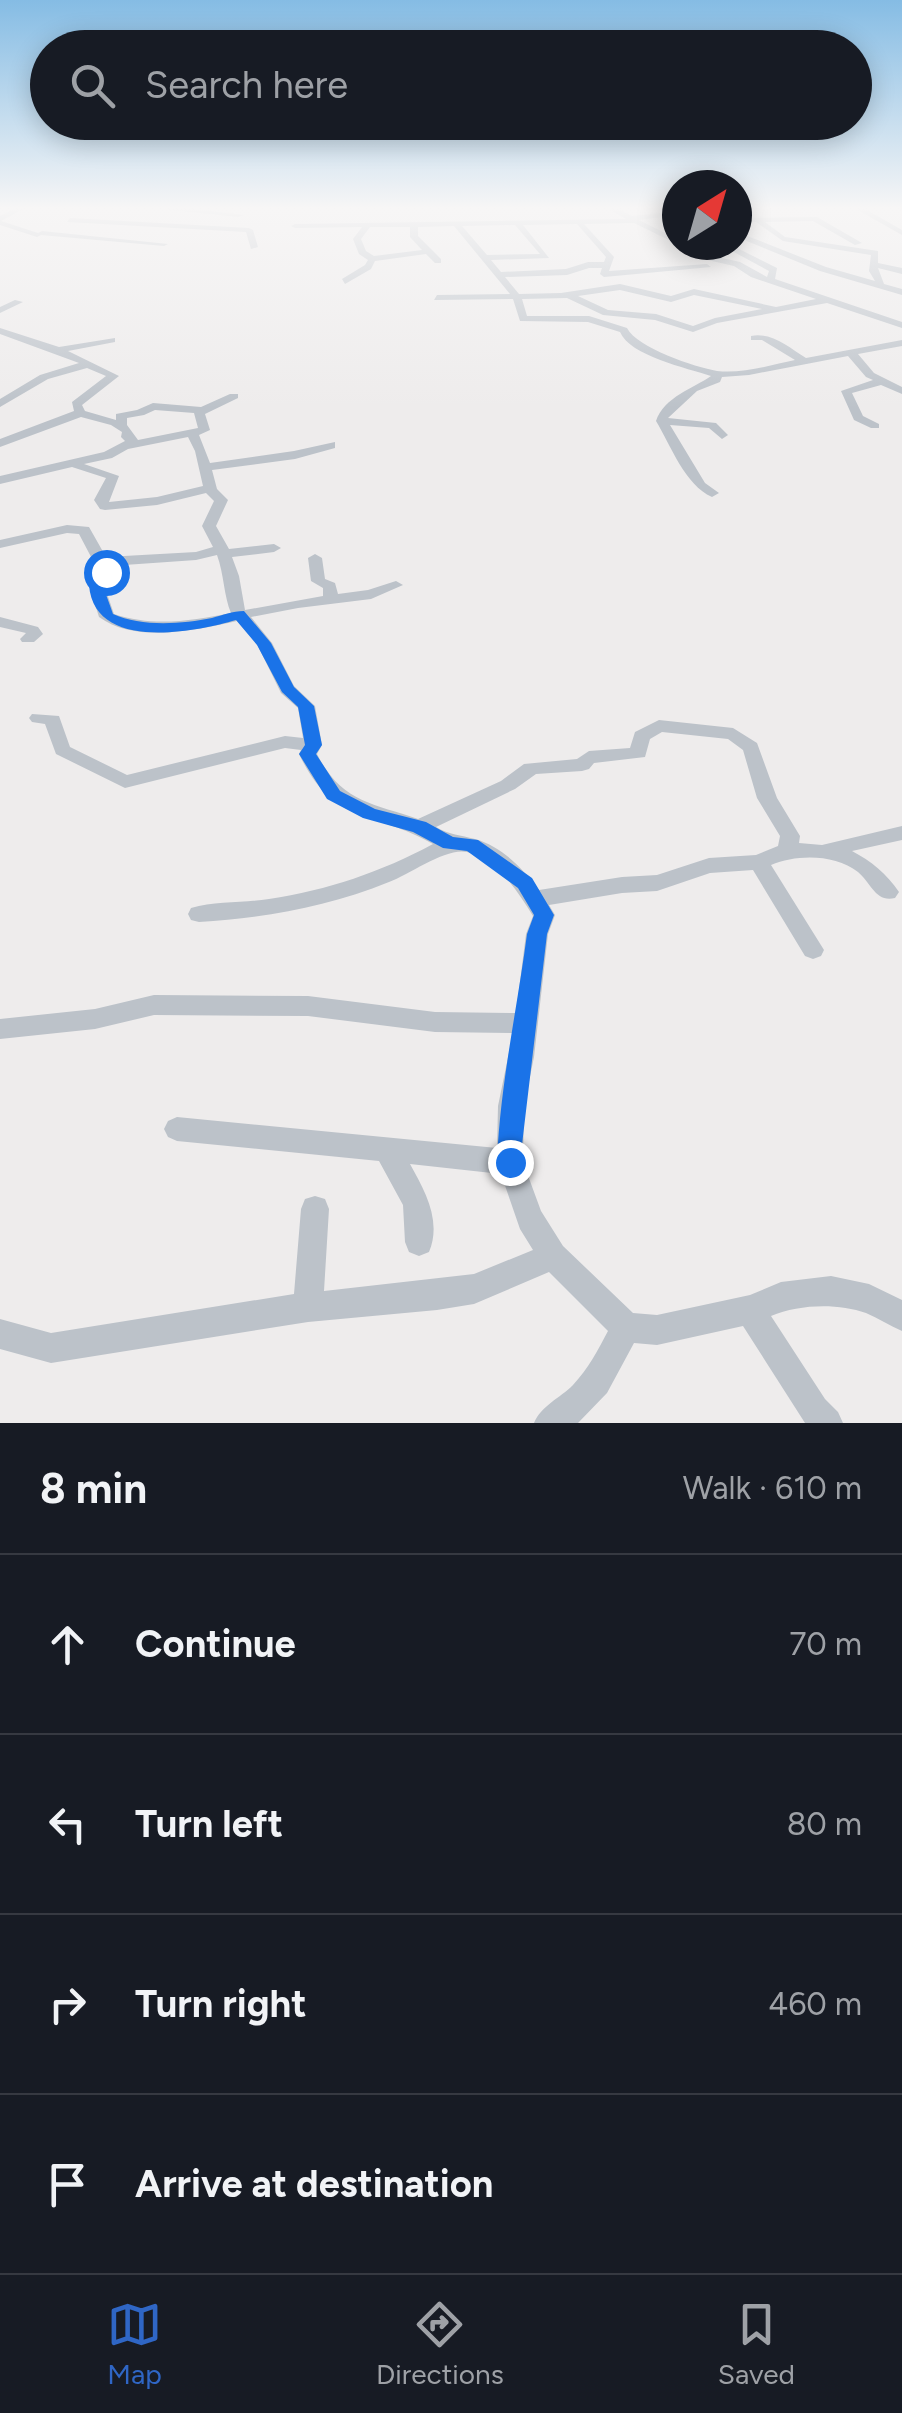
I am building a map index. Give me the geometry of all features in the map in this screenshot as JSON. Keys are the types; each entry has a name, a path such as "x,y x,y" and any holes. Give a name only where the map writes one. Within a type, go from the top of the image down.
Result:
{"street":[{"path":"345,280 353,275"},
{"path":"498,275 516,297 525,320 590,319 624,330 628,338 652,353 717,374 899,346"},
{"path":"566,275 563,287 567,293 606,312 656,316 693,330 715,321 832,299"},
{"path":"604,275 603,280 614,287"},
{"path":"762,275 902,324"},
{"path":"878,275 880,283"},
{"path":"807,290 848,276 880,283 902,295"},
{"path":"437,298 516,297 614,287 670,299 694,292 778,310"},
{"path":"865,311 902,295"},
{"path":"0,310 18,302"},
{"path":"590,319 606,312"},
{"path":"1,348 9,335 58,350 114,378 77,401 81,413"},
{"path":"58,350 107,340 91,336"},
{"path":"754,338 764,337 805,362"},
{"path":"852,354 879,382 902,390"},
{"path":"0,404 44,377 88,364"},
{"path":"712,493 700,485 662,421 663,414 686,394 716,380 717,374"},
{"path":"875,426 858,418 858,411 846,394 853,388 879,382"},
{"path":"0,443 81,413 115,423 123,422 120,416 153,406 199,411 234,396"},
{"path":"126,445 206,428 199,411"},
{"path":"662,421 712,425 722,435"},
{"path":"0,480 108,455 133,440 115,423"},
{"path":"191,433 197,438 210,488 221,500 208,526 223,552 236,590 235,608 264,643 288,689 306,706 314,745 308,754 333,795 370,814 412,825 450,843 472,844 525,883 544,915 537,934 512,1106 510,1162 530,1219 552,1256 626,1327 657,1330 750,1310 782,1297 831,1291 869,1299 902,1316"},
{"path":"207,467 280,458 330,446"},
{"path":"67,464 113,476 101,500 104,506 157,501 210,488"},
{"path":"0,544 31,534 77,529 89,534 106,572 96,585 107,617 142,628 210,623 322,599 372,596 396,585"},
{"path":"102,562 274,548"},
{"path":"314,558 318,581 330,586 322,599"},
{"path":"0,622 32,630 35,634 28,639"},
{"path":"38,718 53,720 62,750 119,782 219,767 248,752 292,741 314,745"},
{"path":"412,825 438,812 441,803 474,788 504,786 524,771 545,764 582,765 589,757 640,753 641,736 658,726 734,734 752,747 767,798 790,836 787,850"},
{"path":"820,850 902,832"},
{"path":"198,914 265,912 368,884 406,869 450,843"},
{"path":"534,899 657,883 676,874 733,862 758,862 787,850 840,852 865,866 888,892"},
{"path":"758,862 814,950"},
{"path":"0,1030 95,1020 154,1005 308,1006 435,1022 525,1022"},
{"path":"176,1130 510,1162"},
{"path":"387,1150 418,1203 419,1242"},
{"path":"308,1307 315,1208"},
{"path":"0,1334 50,1348 308,1307 474,1288 552,1256"},
{"path":"750,1310 814,1410 827,1423"},
{"path":"550,1423 577,1406 598,1384 626,1327"}],"route":[{"path":"106,572 96,585 97,594 107,617 118,622 142,628 210,623 239,614 264,643 288,689 306,706 314,745 308,754 333,795 370,814 419,827 450,843 472,844 525,883 544,915 537,934 512,1106 510,1162"}]}
